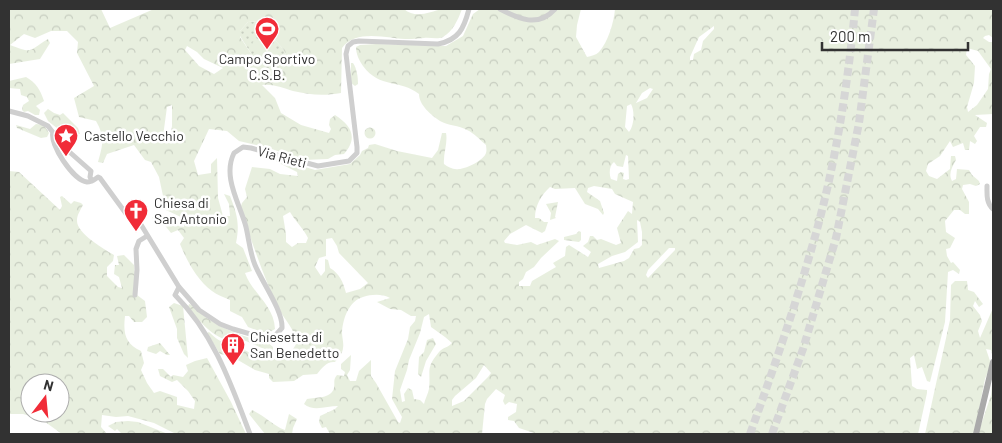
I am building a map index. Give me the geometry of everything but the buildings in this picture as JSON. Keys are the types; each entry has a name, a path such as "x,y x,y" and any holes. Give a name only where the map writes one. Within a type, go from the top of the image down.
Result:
{"main road":[{"path":"976,434 993,362"}],"street":[{"name":"Via Rieti","path":"179,287 199,310 220,324 257,336 268,338 277,335 282,328 281,318 254,262 246,226 234,195 231,164 234,153 243,147 251,148 318,166 349,161 357,153 357,147 346,54 348,46 353,42 359,41 438,44 446,42 458,36 465,25 469,9"},
{"path":"500,9 519,19 535,21 543,18 555,9"},
{"path":"9,111 43,122 65,148 91,171 90,177 92,181"},
{"path":"53,132 52,136 58,151 67,166 84,181 100,178 127,215 140,223 179,287 175,295 188,308 218,353 250,434"},
{"path":"987,186 987,199 993,209"},
{"path":"135,295 136,249 139,241 147,236"}],"green space":[{"path":"9,9 101,9 110,28 154,9 404,9 413,14 418,14 444,9 462,9 457,21 447,35 441,38 404,39 365,36 348,42 342,48 341,93 329,95 311,94 262,85 275,98 281,113 301,125 329,133 331,129 329,125 330,119 335,115 346,123 352,138 344,154 335,155 328,159 303,160 269,148 239,141 227,131 209,129 194,161 198,175 211,173 211,164 217,158 218,198 223,216 230,216 229,204 224,194 230,196 236,214 238,230 236,243 243,248 252,271 245,273 252,287 267,306 274,321 275,329 270,332 261,332 248,327 242,317 230,311 230,300 218,295 207,287 193,270 180,244 184,238 178,230 171,233 163,223 156,224 152,217 161,217 184,227 185,219 166,210 159,177 151,162 145,160 134,145 107,154 103,163 98,162 102,145 101,132 96,121 79,117 74,98 94,86 77,53 78,42 67,31 51,31 35,38 24,34 10,45 23,50 30,50 48,39 50,43 40,59 9,64","holes":["258,21 269,29 274,39 284,50 288,61 282,70 261,68 255,64 252,55 240,37 240,31 248,22","187,46 204,59 223,68 214,74 199,66 185,50","172,105 172,126 170,140 164,141 167,107"]},
{"path":"480,9 581,9 576,37 587,57 598,53 605,43 612,26 615,9 993,9 993,38 989,35 983,38 993,42 993,114 975,115 987,123 986,127 980,127 974,136 977,141 975,144 970,141 969,150 965,150 963,143 953,147 950,141 940,156 928,164 926,171 929,176 937,179 950,169 951,156 955,156 956,160 950,173 952,181 956,179 957,169 969,170 980,184 976,186 970,184 963,185 962,189 969,202 969,214 965,214 960,210 954,210 945,221 946,232 955,238 950,248 946,249 947,256 951,263 953,262 960,270 959,274 953,270 948,272 945,322 930,382 927,381 922,367 917,369 914,355 910,358 912,386 917,389 927,390 918,434 537,434 519,428 514,421 508,420 508,417 516,412 517,404 509,402 505,405 503,401 505,395 496,389 485,404 482,434 330,434 326,427 322,428 319,422 320,416 338,406 312,408 304,404 307,399 327,396 332,392 337,375 344,376 345,372 341,369 341,364 351,355 350,370 347,375 350,381 356,381 359,371 371,360 371,376 400,423 402,417 392,399 395,371 408,339 410,327 415,321 416,316 411,316 401,310 390,309 377,302 390,298 381,295 363,297 350,306 345,316 342,332 342,352 335,362 327,364 317,374 303,375 294,381 273,382 269,378 269,374 255,370 231,356 220,354 207,333 209,332 227,343 234,342 246,351 268,359 275,359 286,354 293,349 296,343 292,330 279,309 268,285 240,209 247,197 245,189 252,167 298,176 297,172 268,156 315,170 350,164 369,145 375,144 397,151 432,158 438,150 442,133 446,133 444,164 449,167 462,169 474,164 485,156 486,145 475,135 464,128 443,123 437,119 423,106 419,94 412,89 376,78 363,66 356,50 356,47 360,45 376,44 446,46 463,36 473,14","holes":["714,26 714,29 703,41 701,50 694,54 693,60 690,60 699,37","967,48 978,51 991,69 988,89 977,105 968,112 967,107 974,83 975,66 966,55","650,88 653,89 647,98 636,103 642,93","631,104 633,114 632,126 629,132 625,127 627,106","626,155 628,156 629,179 623,179 624,173 621,172 618,174 617,181 611,179 611,166 614,162 617,166 623,167","594,186 612,189 615,194 633,202 632,214 628,211 617,228 621,243 616,245 590,236 588,242 583,246 591,252 588,257 569,245 566,247 565,256 553,263 556,267 532,281 530,286 519,286 519,282 523,279 526,272 534,267 559,241 555,239 537,245 531,242 517,245 505,243 504,241 510,234 526,225 542,233 545,231 548,222 535,218 535,214 537,205 547,190 550,187 555,189 575,188 585,204 598,209 603,215 600,201 587,192 588,188","290,212 308,238 306,243 298,243 292,247 286,242 283,216","637,220 640,222 642,245 634,249 629,258 624,261 599,268 598,264 612,256 625,252 638,242","332,238 339,253 368,283 360,289 346,293 341,279 330,268 328,260 325,259 325,271 321,276 315,267 319,258 326,256 326,239","669,248 675,248 648,278 646,275 648,270","429,314 431,327 452,343 441,350 430,366 429,389 424,404 420,400 414,399 412,390 408,388 404,394 405,401 402,402 400,390 424,317","484,365 491,373 464,401 452,406 452,400 476,378"]},
{"path":"258,21 269,29 274,39 284,50 288,61 282,70 261,68 254,63 252,55 240,36 240,31 248,22"},
{"name":"Campo Sportivo C.S.B.","path":"265,34 281,56 268,65 252,43"},
{"path":"351,63 353,63 357,73 358,84 355,86 351,83"},
{"path":"26,77 37,87 44,101 36,106 40,110 39,115 28,111 24,112 22,110 23,105 29,101 27,97 21,95 20,89 9,88 9,81"},
{"path":"48,109 60,115 63,113 78,128 80,134 73,135 68,131 63,133 48,121 44,113"},
{"path":"36,124 45,128 49,133 47,137 41,138 17,128 16,125 30,129"},
{"path":"370,127 376,133 370,139 364,133"},
{"path":"9,171 19,172 60,210 62,206 60,197 62,196 71,204 74,201 83,205 77,220 78,225 91,240 114,255 113,261 107,267 107,276 118,287 122,288 119,277 114,274 115,265 119,265 117,256 124,255 134,265 137,295 145,301 147,317 142,322 134,322 129,316 125,316 124,328 128,341 141,351 144,363 141,370 154,393 160,391 177,397 177,405 194,409 195,401 188,391 177,380 172,382 160,376 158,369 163,369 171,377 173,375 183,377 188,371 186,365 207,358 246,434 176,434 154,423 128,416 102,415 101,427 107,434 62,434 47,423 70,423 70,373 20,373 20,414 9,414"},
{"path":"558,202 556,218 550,220 551,213 546,204"},
{"path":"579,231 581,232 581,240 579,242 564,240 564,237 576,234"},
{"path":"955,281 967,281 968,290 974,292 983,304 979,307 975,301 973,306 982,321 978,331 980,338 993,308 993,358 991,350 986,349 991,364 985,379 974,434 925,434 950,320 951,285"},
{"path":"174,303 183,306 188,358 184,354 177,338 177,329 169,307"},
{"path":"189,304 208,319 226,329 246,337 267,342 273,347 273,350 261,348 241,339 231,340 219,337 202,323 188,307"},
{"path":"433,338 436,344 426,361 421,377 418,374 419,357 424,352 427,340"},
{"path":"160,343 170,355 160,351 156,354 147,351 148,347"},
{"path":"993,374 993,434 978,434 991,395"},
{"path":"252,410 285,430 289,414 297,419 292,434 265,434 249,414"},
{"path":"116,422 138,422 168,434 122,434 117,429 115,431 108,426"}],"tunnel":[{"path":"750,434 809,258 830,178 849,65 855,9"},
{"path":"772,434 803,349 836,238 859,123 874,9"}],"place":[{"name":"Campo Sportivo C.S.B.","path":"267,50"},
{"name":"Castello Vecchio","path":"66,157"},
{"name":"Chiesa di San Antonio","path":"136,232"},
{"name":"Chiesetta di San Benedetto","path":"233,366"}]}
